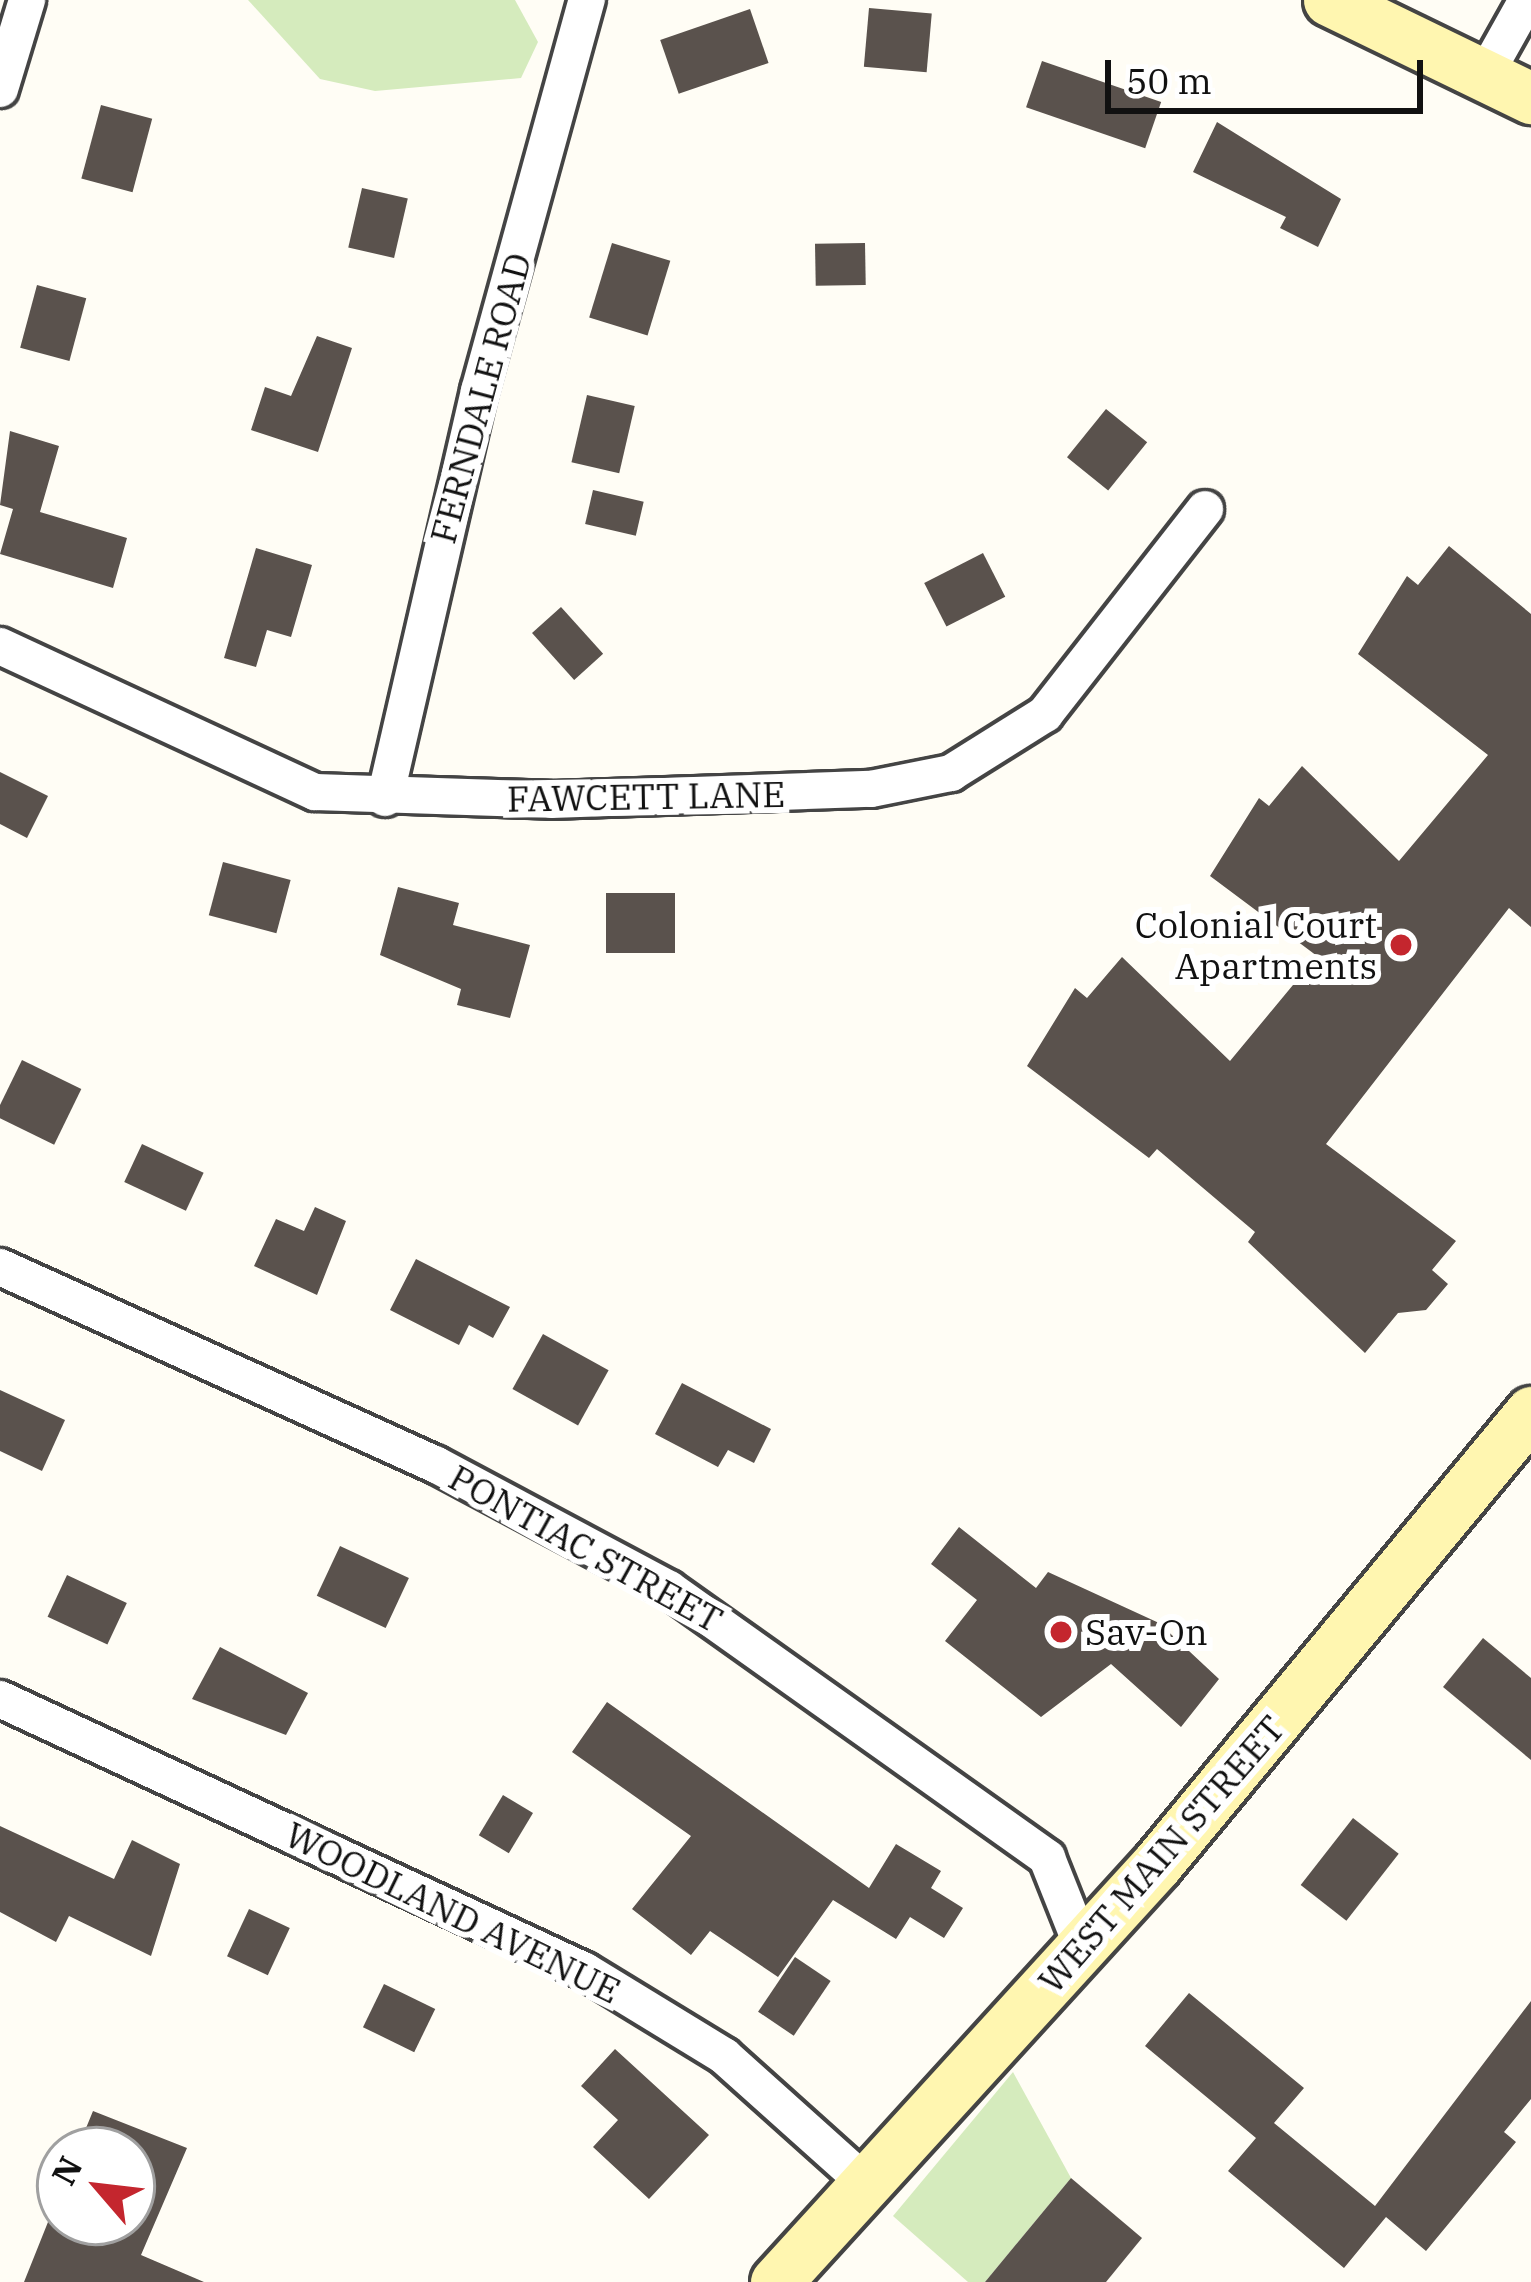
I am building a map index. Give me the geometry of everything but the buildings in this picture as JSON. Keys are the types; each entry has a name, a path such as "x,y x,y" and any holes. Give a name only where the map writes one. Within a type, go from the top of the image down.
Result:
{"main road":[{"path":"1329,0 1531,98"},
{"name":"WEST MAIN STREET","path":"776,2282 869,2186 1082,1946 1531,1412"}],"street":[{"path":"0,89 27,0"},
{"name":"FERNDALE ROAD","path":"385,799 478,391 587,0"},
{"path":"1485,75 1527,0"},
{"name":"FAWCETT LANE","path":"0,646 284,782 385,799 871,789 951,773 1020,734 1073,687 1204,509"},
{"name":"PONTIAC STREET","path":"0,1267 435,1464 669,1589 1047,1858 1082,1946"},
{"name":"WOODLAND AVENUE","path":"0,1699 585,1971 724,2056 869,2186"}],"green space":[{"path":"248,0 515,0 538,42 521,78 375,91 320,79"},
{"path":"1013,2072 1071,2178 985,2282 968,2282 893,2216"}],"place":[{"name":"Colonial Court Apartments","path":"1401,945"},
{"name":"Sav-On","path":"1061,1632"}]}
